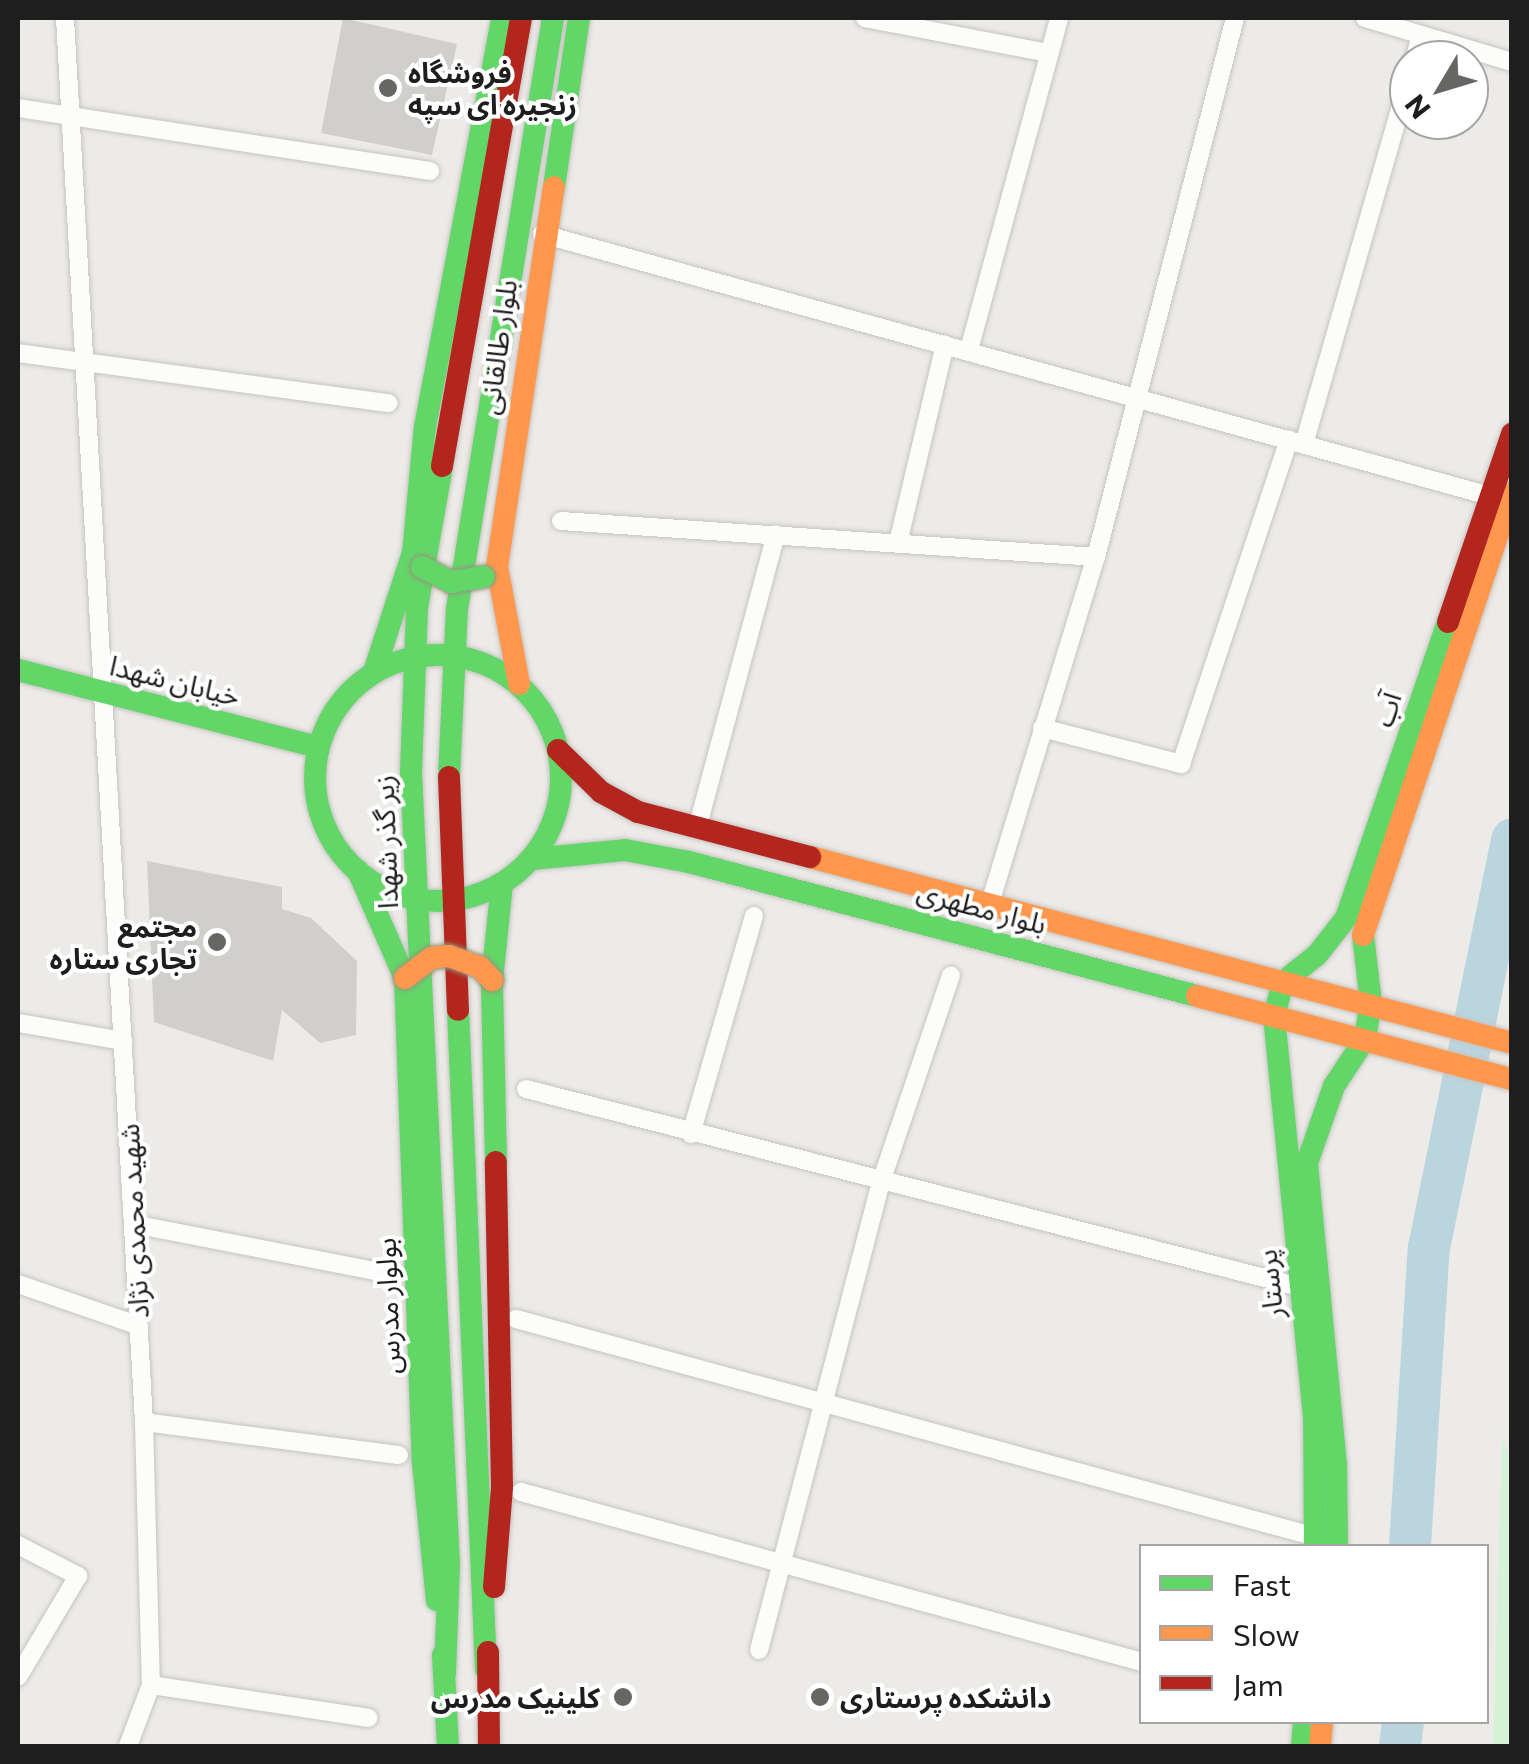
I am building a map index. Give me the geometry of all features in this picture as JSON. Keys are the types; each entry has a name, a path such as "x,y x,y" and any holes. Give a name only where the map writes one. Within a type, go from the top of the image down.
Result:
{"main road":[{"name":"بلوار طالقانی","path":"374,672 418,560 425,427 502,18"},
{"name":"زیر گذر شهدا","path":"445,1673 450,1565 411,772 418,608 521,18"},
{"path":"489,1746 449,783 457,609 552,18"},
{"name":"بلوار طالقانی","path":"519,684 491,572 578,18"},
{"name":"آب","path":"1366,1039 1371,1003 1363,970 1364,926 1501,494 1512,434"},
{"name":"آب","path":"1283,982 1317,955 1346,918 1501,494"},
{"path":"418,560 452,582 491,572"},
{"path":"448,654 486,664 519,684 544,714 558,750 561,789 552,826 532,859 502,884 466,898 428,901 391,892 358,871 320,814 314,781 318,746 349,691 374,672 410,657 448,654"},
{"name":"خیابان شهدا","path":"18,670 318,746"},
{"name":"بلوار مطهری","path":"558,750 601,792 638,812 1512,1043"},
{"name":"بلوار مطهری","path":"532,859 625,850 689,862 1512,1079"},
{"name":"بولوار مدرس","path":"358,871 405,978 423,1463 445,1673 448,1746"},
{"path":"486,1669 502,1487 492,980 502,884"},
{"path":"405,978 432,958 449,956 480,967 492,980"},
{"path":"1274,1016 1283,982"},
{"name":"پرستار","path":"1274,1016 1323,1543"},
{"name":"پرستار","path":"1323,1543 1336,1464 1307,1164 1334,1086 1366,1039"}],"street":[{"name":"شهید محمدی نژاد","path":"66,18 144,1422 151,1685 128,1746"},
{"path":"865,18 1049,53"},
{"path":"969,350 1060,18"},
{"path":"990,904 1096,556 1235,18"},
{"path":"1365,18 1512,62"},
{"path":"1420,40 1421,35"},
{"path":"18,108 430,171"},
{"path":"1042,728 1181,764 1297,442 1390,140"},
{"path":"542,234 969,350 1137,401 1501,494"},
{"path":"898,543 945,344"},
{"path":"18,352 84,365 389,403"},
{"path":"561,521 1096,556"},
{"path":"697,829 776,534"},
{"path":"691,1134 754,916"},
{"path":"759,1650 882,1179 951,976"},
{"path":"18,1023 123,1041"},
{"path":"526,1089 1300,1287"},
{"path":"133,1224 385,1274"},
{"path":"18,1284 139,1326"},
{"path":"516,1318 1323,1543"},
{"path":"144,1422 399,1455"},
{"path":"521,1492 1139,1661"},
{"path":"18,1545 78,1576 18,1677"},
{"path":"151,1685 370,1718"}],"green space":[{"path":"1502,1437 1512,1463 1511,1746 1493,1746"}],"building":[{"name":"فروشگاه زنجیره ای سپه","path":"343,18 457,44 432,155 321,133"},
{"name":"مجتمع تجاری ستاره","path":"147,861 282,887 282,909 311,918 357,961 356,1035 320,1043 282,1010 273,1061 154,1022"}],"waterway":[{"path":"1410,1544 1429,1248 1512,839"},
{"path":"1400,1746 1403,1724"}],"traffic: fast":[{"path":"374,672 413,553 425,427 502,18"},
{"path":"449,777 457,609 553,18"},
{"path":"554,187 579,18"},
{"path":"442,466 417,608 411,772 449,1565 445,1673"},
{"path":"422,567 451,582 484,577"},
{"path":"1315,1544 1314,1417 1274,1016 1283,982 1317,955 1346,918 1448,622"},
{"path":"438,655 485,665 525,691 551,731 561,778 551,825 525,865 485,891 438,901 391,891 351,865 325,825 315,778 325,731 351,691 391,665 438,655"},
{"path":"18,670 318,747"},
{"path":"532,859 625,850 689,862 1197,996"},
{"path":"358,871 405,978 423,1463 437,1600"},
{"path":"496,1162 492,980 502,884"},
{"path":"1337,1544 1336,1465 1307,1163 1334,1086 1365,1039 1371,1003 1363,935"},
{"path":"458,1010 486,1669"},
{"path":"443,1655 448,1746"},
{"path":"1302,1746 1304,1724"}],"traffic: slow":[{"path":"519,684 497,567 554,187"},
{"path":"1363,935 1512,493"},
{"path":"810,857 1512,1043"},
{"path":"405,978 432,958 449,956 480,967 492,980"},
{"path":"1197,996 1512,1079"},
{"path":"1320,1746 1322,1724"}],"traffic: jam":[{"path":"442,466 521,18"},
{"path":"1448,622 1512,434"},
{"path":"558,750 601,792 638,812 810,857"},
{"path":"449,777 458,1010"},
{"path":"494,1587 502,1487 496,1162"},
{"path":"488,1652 489,1746"}],"place":[{"name":"فروشگاه زنجیره ای سپه","path":"388,88"},
{"name":"مجتمع تجاری ستاره","path":"217,942"},
{"name":"کلینیک مدرس","path":"623,1697"},
{"name":"دانشکده پرستاری","path":"820,1697"}]}
